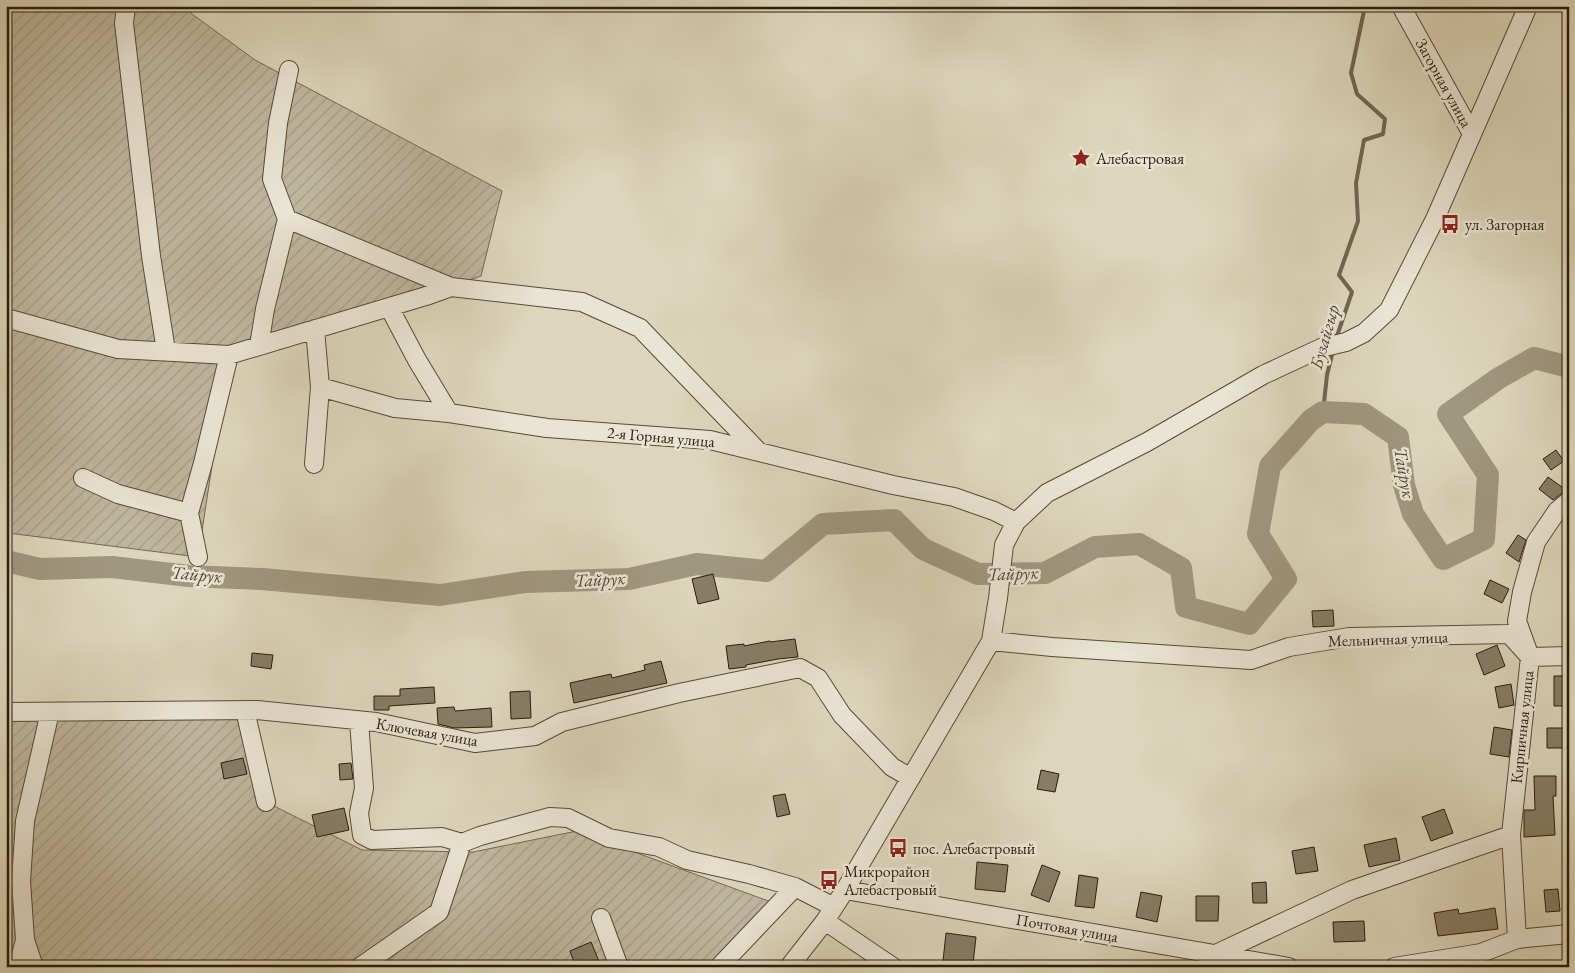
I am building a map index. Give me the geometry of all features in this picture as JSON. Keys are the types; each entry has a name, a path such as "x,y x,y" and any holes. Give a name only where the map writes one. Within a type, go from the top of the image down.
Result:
{"street":[{"path":"126,6 124,23 151,256 166,351"},
{"name":"Загорная улица","path":"1401,6 1472,134"},
{"path":"789,967 845,890 991,641 1004,545 1016,522 1047,493 1147,442 1263,375 1321,348 1346,342 1364,333 1389,310 1435,219 1528,6"},
{"path":"259,346 265,309 287,219 272,179 278,123 289,70"},
{"path":"287,219 451,287 582,302 640,328 759,452"},
{"path":"6,318 118,349 229,355 451,287"},
{"path":"389,307 449,413"},
{"path":"314,464 320,387 315,329"},
{"path":"198,557 189,513 229,355"},
{"name":"2-я Горная улица","path":"320,387 395,408 449,413 547,428 710,440 893,485 954,497 994,511 1016,522"},
{"path":"83,478 118,494 189,513"},
{"name":"Кирпичная улица","path":"1517,940 1511,834 1530,657 1517,621 1522,592 1536,542 1557,511 1569,501"},
{"name":"Мельничная улица","path":"991,641 1052,647 1250,660 1289,647 1350,637 1509,634 1530,657"},
{"path":"1530,657 1569,656"},
{"name":"Ключевая улица","path":"6,712 245,710 376,722 475,743 535,736 562,722 679,693 800,668 818,678 842,715 892,767 910,778"},
{"path":"245,710 266,802"},
{"path":"34,967 25,940 21,881 25,820 50,712"},
{"path":"359,721 364,788 359,812 362,835 372,840 442,837 462,843 480,836 550,817 568,818 610,838 659,847 686,860 749,874 795,887 893,967"},
{"path":"1218,953 1352,890 1511,834"},
{"path":"360,967 439,912 462,843"},
{"path":"719,967 795,887"},
{"name":"Почтовая улица","path":"845,890 1218,953 1289,967"},
{"path":"601,918 619,967"},
{"path":"1394,967 1482,960 1517,940 1569,934"},
{"path":"18,967 25,940"}],"shaded area":[{"path":"6,6 181,6 255,60 502,191 481,276 414,300 229,355 198,557 8,533 6,530"},
{"path":"6,714 252,715 272,805 362,850 473,852 577,831 782,906 727,967 6,967"}],"building":[{"path":"1556,450 1564,461 1551,470 1543,459"},
{"path":"1548,477 1566,490 1553,500 1539,489"},
{"path":"1518,535 1526,540 1519,562 1506,553"},
{"path":"713,574 719,599 698,604 692,579"},
{"path":"1490,580 1509,589 1502,603 1484,594"},
{"path":"1333,610 1334,626 1313,627 1312,611"},
{"path":"795,639 798,657 729,669 726,646 744,644 744,646"},
{"path":"1497,645 1505,666 1484,675 1476,654"},
{"path":"252,653 273,655 271,669 251,666"},
{"path":"661,661 667,683 574,703 570,683 611,674 612,678 645,670 644,665"},
{"path":"1554,676 1569,676 1569,706 1554,706"},
{"path":"1511,684 1514,705 1499,708 1495,687"},
{"path":"434,687 435,703 389,706 389,710 374,710 374,696 400,696 400,689"},
{"path":"530,691 531,718 511,719 510,692"},
{"path":"454,707 455,711 491,708 492,727 454,728 438,724 437,708"},
{"path":"1494,727 1512,730 1509,757 1490,754"},
{"path":"1547,728 1569,728 1569,748 1547,748"},
{"path":"243,758 247,774 224,779 221,763"},
{"path":"351,763 353,779 340,780 339,764"},
{"path":"1041,770 1059,774 1055,792 1037,789"},
{"path":"1534,776 1556,776 1556,796 1553,796 1555,835 1524,837 1524,810 1535,810"},
{"path":"785,794 790,814 777,817 773,796"},
{"path":"344,808 349,830 317,837 312,815"},
{"path":"1444,809 1453,833 1431,841 1422,817"},
{"path":"1396,838 1400,860 1369,867 1364,845"},
{"path":"1314,847 1318,871 1296,874 1292,851"},
{"path":"977,862 1008,865 1005,892 975,889"},
{"path":"1042,865 1060,872 1049,902 1031,895"},
{"path":"1079,875 1098,878 1094,908 1075,906"},
{"path":"1266,882 1267,903 1253,903 1252,883"},
{"path":"1558,889 1560,911 1546,912 1544,890"},
{"path":"1141,892 1162,896 1157,922 1136,917"},
{"path":"1196,896 1219,896 1218,921 1196,921"},
{"path":"1495,908 1498,929 1438,936 1434,913 1458,909 1459,914"},
{"path":"1364,921 1365,941 1334,942 1333,922"},
{"path":"946,933 976,937 973,964 943,961"},
{"path":"591,942 600,964 594,967 576,967 570,951"}],"waterway":[{"name":"Бузайгыр","path":"1336,339 1352,292 1339,275 1358,221 1356,183 1364,140 1383,134 1385,119 1357,94 1351,73 1365,6"},
{"name":"Бузайгыр","path":"1323,412 1327,375 1333,351"},
{"name":"Тайрук","path":"6,561 40,569 112,567 189,576 262,579 440,595 525,582 629,579 697,564 766,571 823,524 894,520 923,549 978,574 1045,573 1095,547 1139,544 1181,568 1186,607 1249,624 1286,579 1258,534 1270,466 1311,420 1323,412 1364,414 1398,437 1404,485 1413,514 1443,559 1484,539 1488,475 1448,414 1499,378 1534,358 1569,367"}],"place":[{"name":"Алебастровая","path":"1081,158"},
{"name":"ул. Загорная","path":"1450,224"},
{"name":"пос. Алебастровый","path":"898,848"},
{"name":"Микрорайон Алебастровый","path":"829,880"}]}
